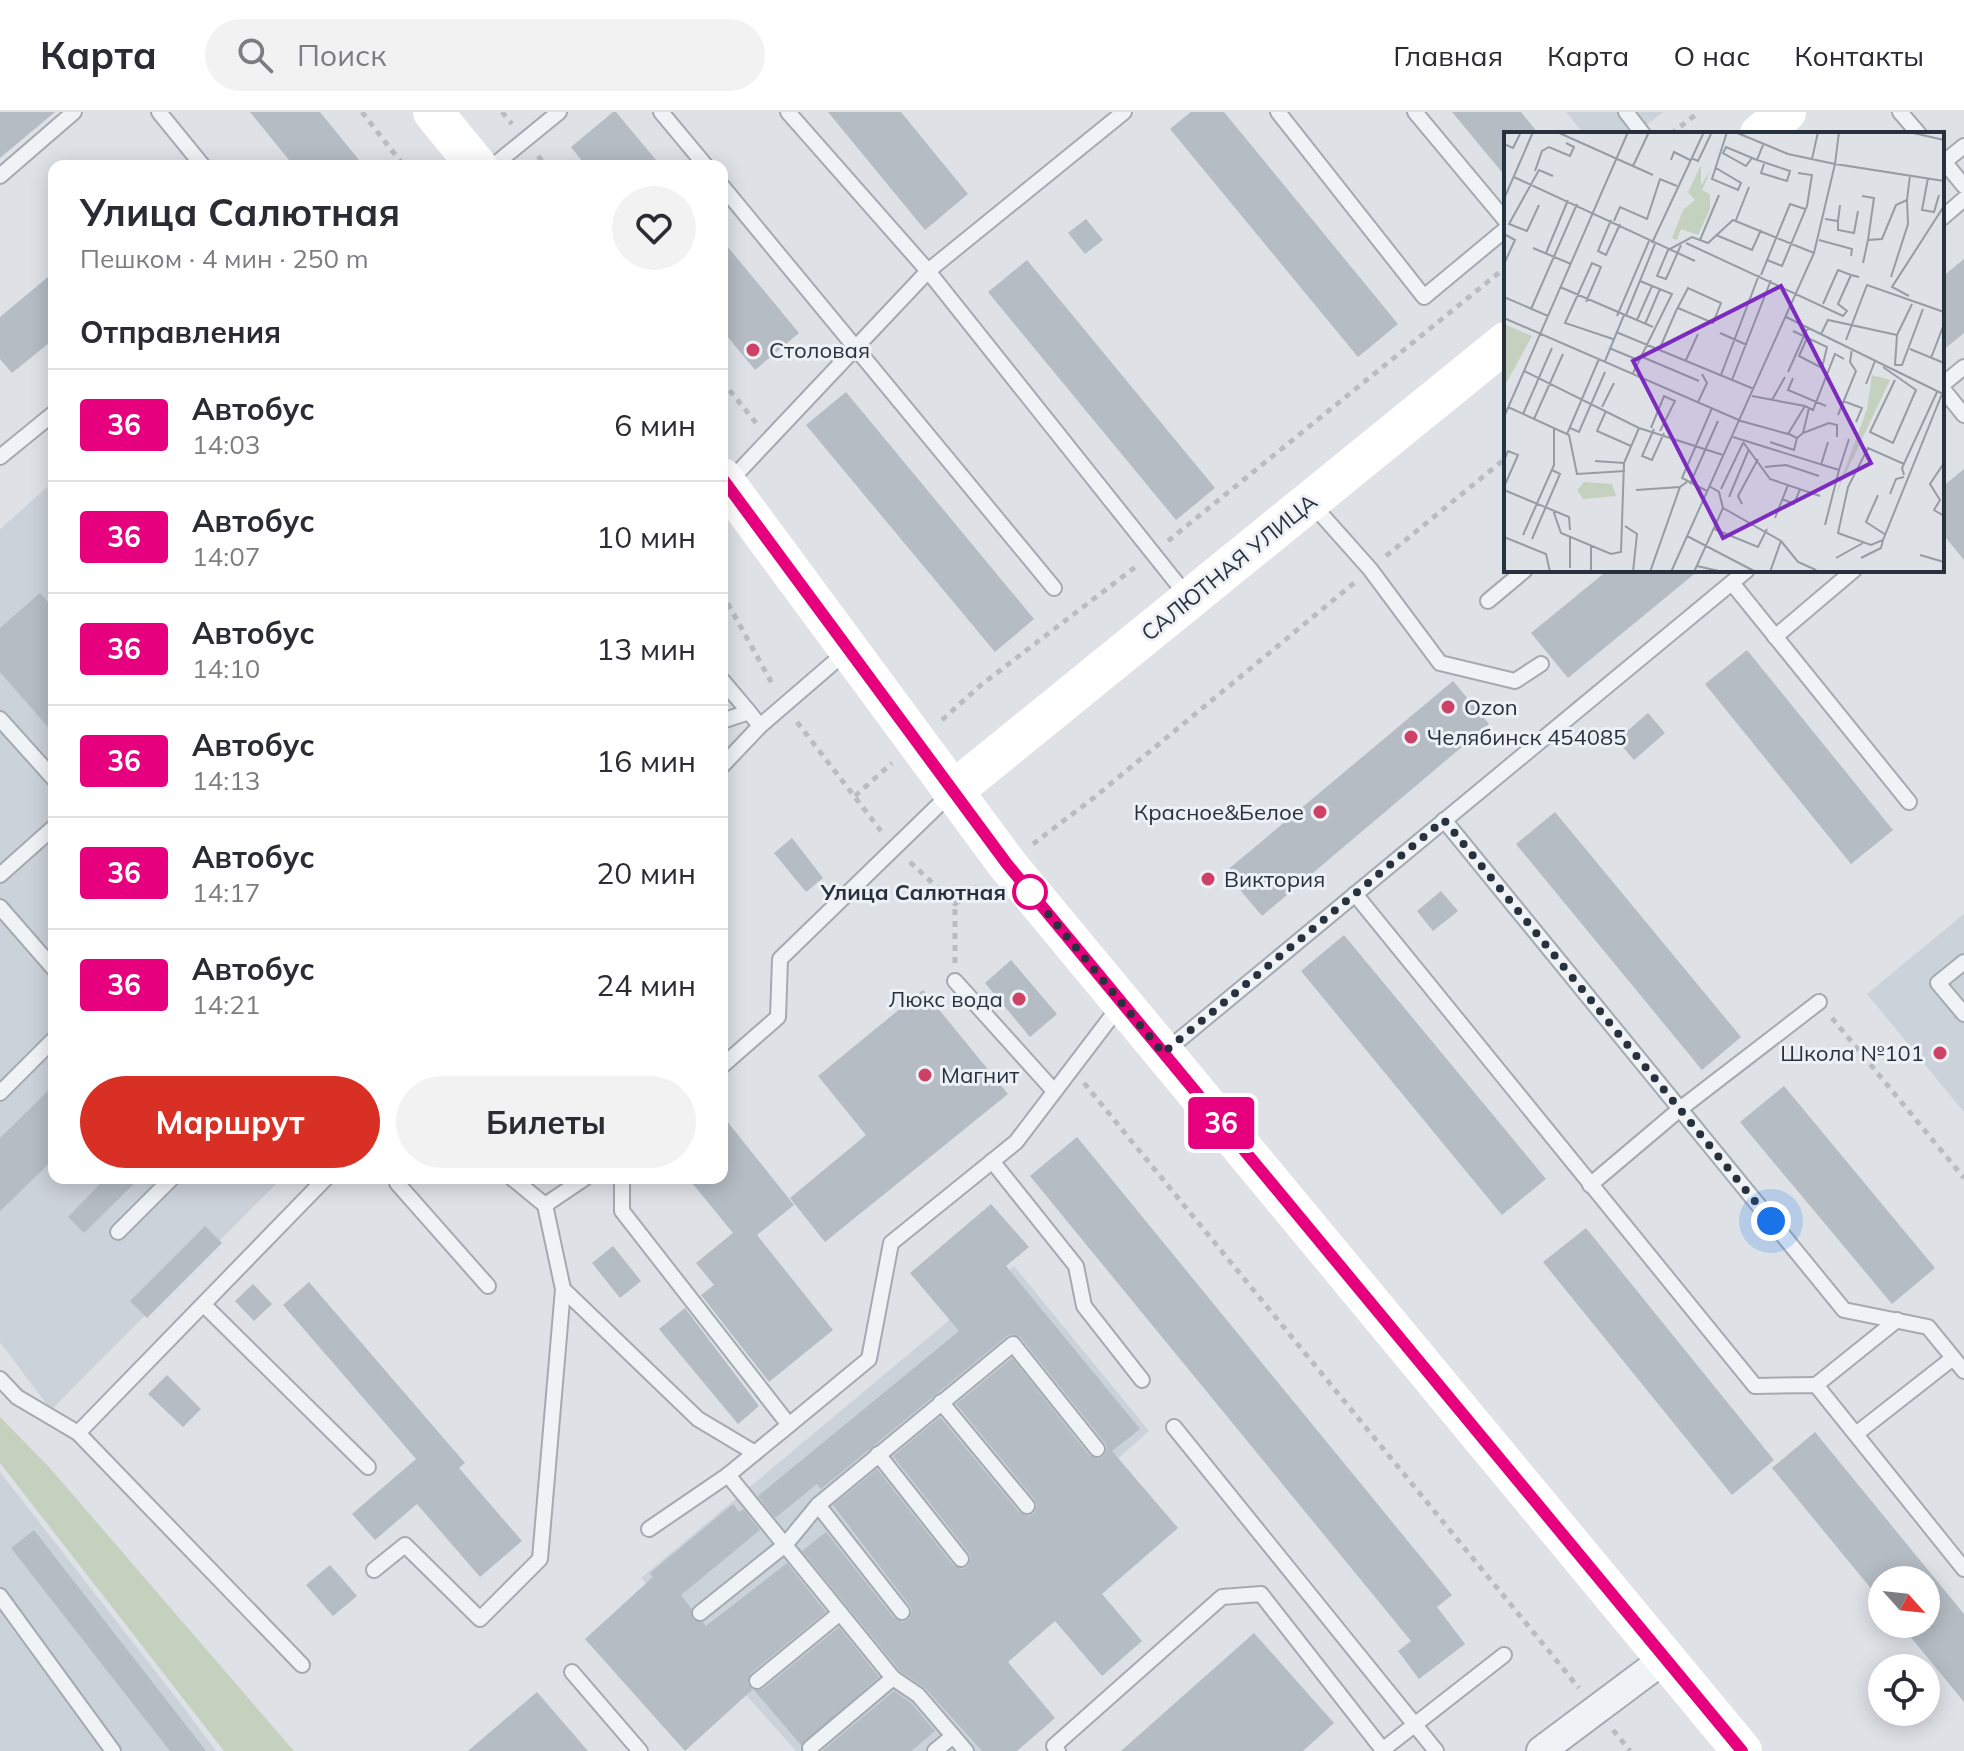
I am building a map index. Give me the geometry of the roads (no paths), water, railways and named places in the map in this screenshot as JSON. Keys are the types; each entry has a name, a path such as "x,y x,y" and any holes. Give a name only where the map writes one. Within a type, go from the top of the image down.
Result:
{"main road":[{"path":"433,112 472,160"},
{"path":"1762,132 1786,112"},
{"name":"САЛЮТНАЯ УЛИЦА","path":"952,792 1504,344"},
{"path":"728,487 1007,864 1742,1751"}],"street":[{"path":"1541,1751 1664,1659"}],"lane":[{"path":"0,176 74,112"},
{"path":"159,112 198,160"},
{"path":"500,160 559,112"},
{"path":"661,112 701,160"},
{"path":"788,112 928,271 1190,599"},
{"path":"728,477 770,439 928,271 1124,112"},
{"path":"1278,112 1424,297 1504,231"},
{"path":"1415,112 1504,219"},
{"path":"1626,112 1641,132"},
{"path":"1900,112 1917,132"},
{"path":"1944,160 1964,146"},
{"path":"1944,162 1964,186"},
{"path":"728,193 1054,588"},
{"path":"1944,216 1964,199"},
{"path":"1944,384 1964,367"},
{"path":"1944,389 1964,415"},
{"path":"0,457 48,418"},
{"path":"1310,501 1370,569 1440,663 1515,681 1541,664"},
{"path":"1488,601 1523,572"},
{"path":"1163,1053 1745,572"},
{"path":"1775,637 1852,572"},
{"path":"1732,583 1909,802"},
{"path":"728,760 760,726 847,651"},
{"path":"728,687 760,726"},
{"path":"728,719 749,712"},
{"path":"0,719 48,772"},
{"path":"728,1061 778,1017 780,959 952,792"},
{"path":"1444,820 1844,1310 1928,1327 1964,1371"},
{"path":"0,875 48,832"},
{"path":"1355,894 1755,1386 1816,1385 1897,1320"},
{"path":"0,907 48,962"},
{"path":"1964,962 1938,983 1964,1014"},
{"path":"955,981 1054,1091"},
{"path":"1590,1185 1680,1109 1819,1002"},
{"path":"649,1529 728,1475 869,1359 891,1243 1016,1142 1122,1003"},
{"path":"0,1093 48,1045"},
{"path":"992,1161 1076,1266 1084,1306 1142,1380"},
{"path":"118,1232 166,1184"},
{"path":"78,1433 320,1184"},
{"path":"398,1184 488,1286"},
{"path":"374,1570 405,1545 480,1619 540,1559 563,1289 545,1205 519,1184"},
{"path":"545,1205 576,1184"},
{"path":"622,1184 622,1211 789,1425"},
{"path":"563,1289 698,1419 755,1453"},
{"path":"204,1305 368,1467"},
{"path":"700,1613 785,1545 818,1505 1013,1344 1097,1449"},
{"path":"1856,1434 1953,1358"},
{"path":"0,1379 17,1397 78,1433 302,1665"},
{"path":"1816,1385 1964,1569"},
{"path":"941,1402 1027,1506"},
{"path":"1174,1427 1436,1751"},
{"path":"878,1454 961,1559"},
{"path":"728,1475 893,1678 918,1695 966,1751"},
{"path":"818,1505 902,1612"},
{"path":"1058,1751 1054,1746 1222,1597 1261,1594 1382,1750 1504,1655"},
{"path":"0,1596 113,1751"},
{"path":"757,1681 840,1613"},
{"path":"572,1672 640,1751"},
{"path":"810,1748 893,1678"},
{"path":"935,1751 953,1736"}],"place":[{"name":"Столовая","path":"753,350"},
{"name":"Ozon","path":"1448,707"},
{"name":"Челябинск 454085","path":"1411,737"},
{"name":"Красное&Белое","path":"1320,812"},
{"name":"Виктория","path":"1208,879"},
{"name":"Улица Салютная","path":"1030,892"},
{"name":"Люкс вода","path":"1019,999"},
{"name":"Школа №101","path":"1940,1053"},
{"name":"Магнит","path":"925,1075"}]}
